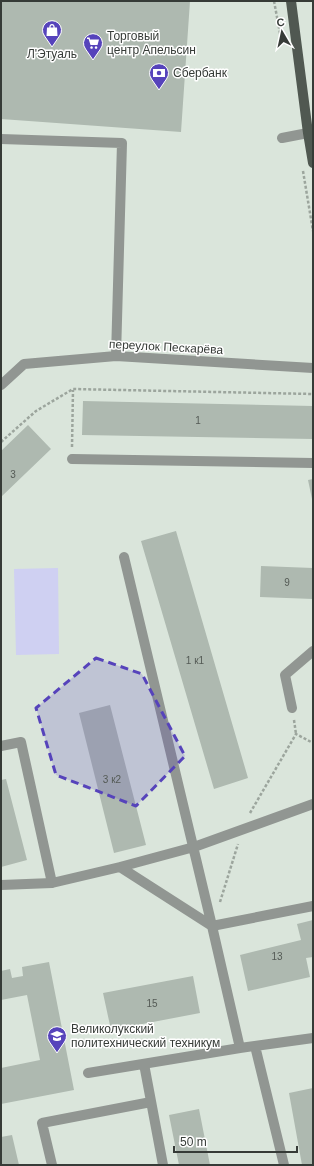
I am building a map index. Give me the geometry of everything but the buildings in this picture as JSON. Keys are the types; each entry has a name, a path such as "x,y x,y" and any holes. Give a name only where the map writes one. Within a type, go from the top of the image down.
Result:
{"main road":[{"path":"291,1 313,163"}],"street":[{"path":"282,138 310,132"},
{"path":"1,139 122,143 116,356"},
{"name":"переулок Пескарёва","path":"1,385 24,364 116,356 313,368"},
{"path":"72,459 313,463"},
{"path":"124,557 194,847 240,1048"},
{"path":"292,708 285,675 313,651"},
{"path":"1,746 21,742 52,883"},
{"path":"1,885 52,883 120,867 194,847 313,804"},
{"path":"120,867 212,926 313,906"},
{"path":"88,1073 240,1048 313,1038"},
{"path":"255,1046 284,1165"},
{"path":"144,1064 163,1165"},
{"path":"52,1165 42,1123 152,1102"}],"path":[{"path":"72,459 73,389"},
{"path":"1,442 36,411 73,389 313,394"}],"highlighted area":[{"path":"96,658 142,674 185,756 136,806 56,775 36,708"}],"shaded area":[{"path":"58,568 59,654 16,655 14,569"}],"place":[{"name":"Л'Этуаль","path":"52,47"},
{"name":"Торговый центр Апельсин","path":"93,60"},
{"name":"Сбербанк","path":"159,90"},
{"name":"Великолукский политехнический техникум","path":"57,1053"}]}
